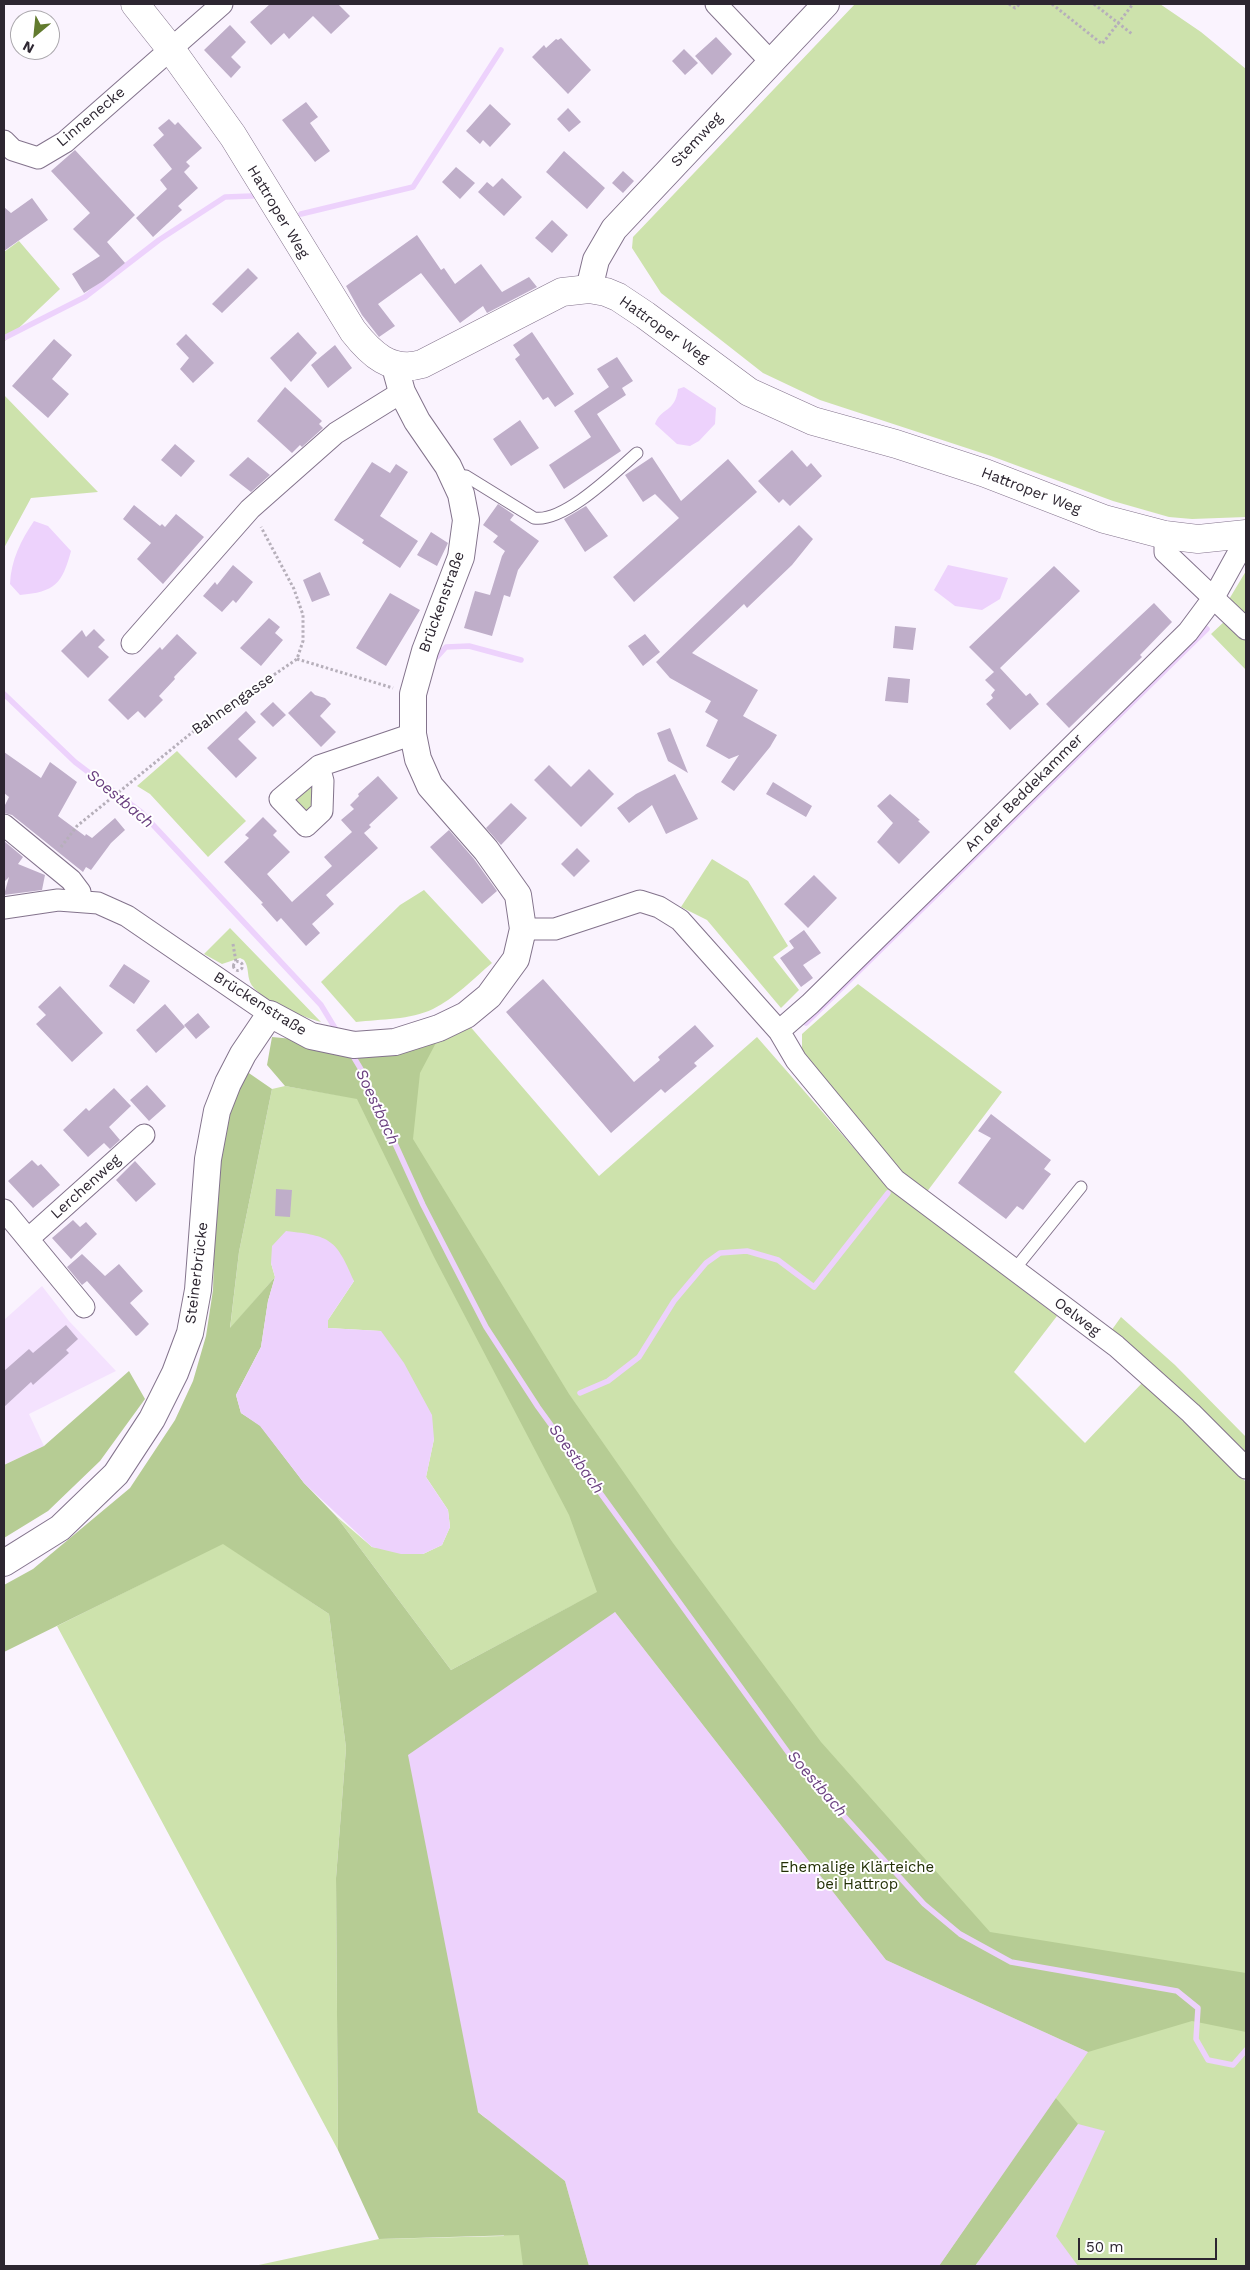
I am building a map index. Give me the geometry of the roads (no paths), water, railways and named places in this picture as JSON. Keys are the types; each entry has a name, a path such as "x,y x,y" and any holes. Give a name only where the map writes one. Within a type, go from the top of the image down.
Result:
{"main road":[{"name":"Hattroper Weg","path":"135,4 170,48 232,136 353,331 400,379 411,367 435,358 562,292 589,289 618,297 749,392 813,422 896,444 985,473 1104,519 1165,535 1198,539 1241,536"}],"street":[{"name":"Linnenecke","path":"4,141 13,150 38,158 65,142 222,4"},
{"path":"716,4 771,62"},
{"name":"Stemweg","path":"589,289 596,260 614,229 826,4"},
{"path":"132,642 250,509 400,379"},
{"name":"Brückenstraße","path":"4,908 58,900 80,900 98,903 127,916 270,1014 311,1036 354,1045 396,1042 439,1028 466,1015 489,996 516,959 523,928 518,895 486,850 430,786 418,759 413,734 412,694 425,651 461,557 466,520 462,494 417,421 400,379"},
{"path":"1165,535 1165,552 1246,629"},
{"name":"An der Beddekammer","path":"779,1031 810,1004 1188,632 1214,597 1240,548 1241,536"},
{"path":"319,766 413,734"},
{"path":"4,825 71,880 80,892 80,900"},
{"path":"523,928 555,929 640,901 660,908 680,920 779,1031"},
{"name":"Steinerbrücke","path":"4,1562 60,1528 116,1474 152,1419 175,1373 190,1333 198,1290 208,1159 217,1111 228,1083 243,1054 270,1014"},
{"name":"Oelweg","path":"779,1031 796,1060 895,1180 1116,1346 1191,1413 1246,1468"},
{"name":"Lerchenweg","path":"28,1239 144,1135"},
{"path":"4,1210 84,1307"}],"lane":[{"path":"452,475 466,476 534,518 540,519 556,515 570,506 598,486 637,453"},
{"path":"1014,1270 1081,1187"}],"waterway":[{"path":"301,214 413,187 501,50"},
{"path":"4,338 85,297 159,240 225,197 252,196"},
{"path":"806,1023 1207,629"},
{"path":"437,657 446,647 469,646 521,660"},
{"name":"Soestbach","path":"4,694 75,762 141,812 321,1005 338,1033"},
{"name":"Soestbach","path":"350,1051 362,1071 423,1205 486,1327 538,1407 795,1762 924,1904 960,1934 1011,1962 1177,1991 1198,2008 1196,2039 1208,2060 1233,2065 1246,2050"},
{"path":"580,1393 608,1381 639,1357 674,1301 706,1263 720,1253 747,1251 778,1260 814,1287 888,1193"}],"park label":[{"name":"Ehemalige Klärteiche bei Hattrop","path":"857,1876"}]}
